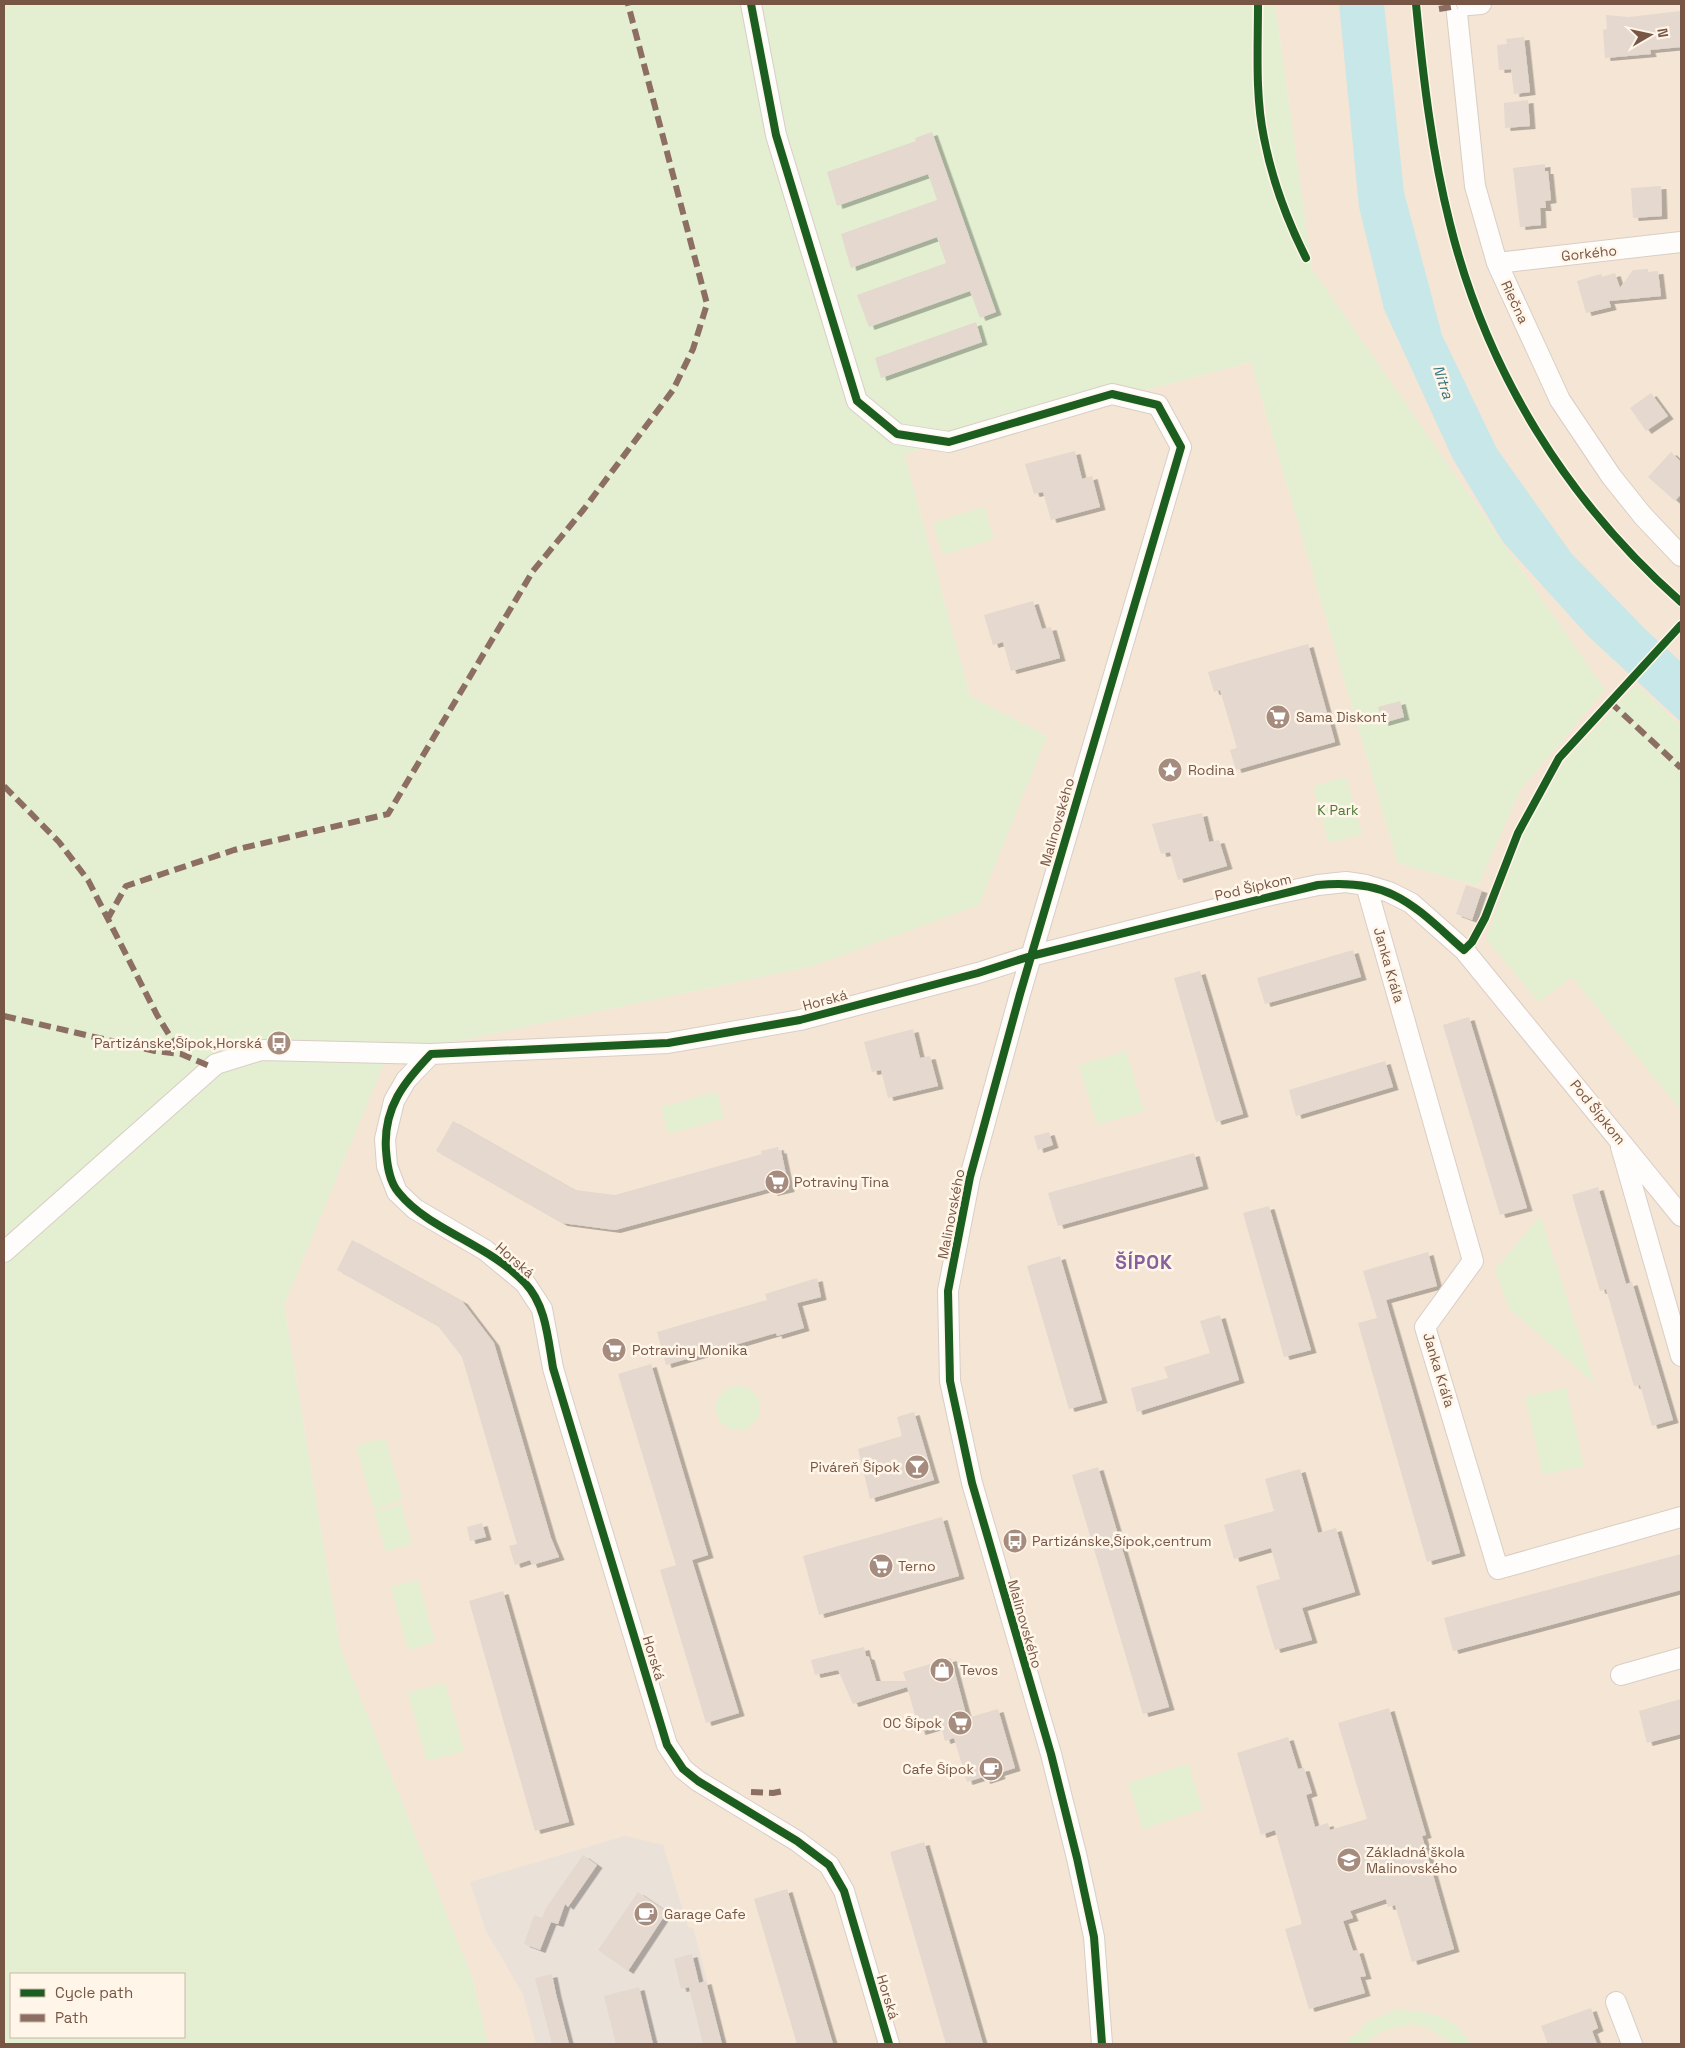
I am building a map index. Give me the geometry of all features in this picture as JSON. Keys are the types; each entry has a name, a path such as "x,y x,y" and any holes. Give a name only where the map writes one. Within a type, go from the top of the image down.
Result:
{"street":[{"name":"Malinovského","path":"751,4 776,135 857,401 897,434 950,442 1112,394 1158,405 1181,447 1020,994 970,1177 948,1291 950,1381 972,1483 1051,1754 1077,1858 1094,1937 1102,2044"},
{"path":"1456,5 1481,4"},
{"name":"Riečna","path":"1456,5 1475,186 1497,263 1560,400 1611,476 1643,516 1681,556"},
{"name":"Gorkého","path":"1497,263 1681,242"},
{"name":"Pod Šípkom","path":"1031,956 1318,885 1346,882 1366,885 1389,892 1412,903 1464,950 1618,1136 1681,1216"},
{"name":"Janka Kráľa","path":"1366,885 1473,1261 1425,1327 1498,1569 1681,1517"},
{"name":"Horská","path":"889,2044 844,1891 829,1866 797,1841 698,1781 683,1769 667,1745 564,1406 553,1368 542,1310 536,1298 525,1282 485,1250 415,1210 397,1192 387,1166 385,1139 394,1101 406,1080 431,1054 668,1043 800,1020 992,969 1031,956"},
{"path":"992,969 1020,994"},
{"path":"4,1252 216,1064 261,1050 431,1054"},
{"path":"1618,1136 1681,1356"},
{"path":"1621,1675 1681,1658"},
{"path":"1616,2002 1632,2044"}],"shaded area":[{"path":"1275,4 1681,4 1681,2044 488,2044 473,1980 340,1647 284,1305 387,1056 812,966 1047,736 970,696 904,454 1251,362 1398,863 1478,886 1520,790 1605,690 1312,269"},
{"path":"625,1836 663,1845 688,1927 693,1928 724,2044 536,2044 523,1994 486,1931 470,1882"}],"green space":[{"path":"4,4 1275,4 1312,269 1605,690 1520,790 1478,886 1398,863 1251,362 904,454 970,696 1047,736 979,905 812,966 387,1056 284,1305 340,1647 473,1980 488,2044 4,2044"},
{"path":"984,507 994,539 943,555 933,523"},
{"path":"1636,685 1681,726 1681,1110 1572,977 1539,1002 1486,939 1524,831 1564,762"},
{"name":"K Park","path":"1346,777 1362,834 1329,843 1313,786"},
{"path":"1126,1051 1144,1111 1097,1125 1079,1065"},
{"path":"717,1092 724,1118 668,1134 661,1107"},
{"path":"1540,1216 1595,1384 1509,1308 1495,1270"},
{"path":"742,1386 754,1392 759,1399 759,1417 754,1424 747,1429 734,1430 726,1427 719,1420 716,1404 719,1396 726,1389"},
{"path":"1566,1388 1584,1466 1543,1475 1525,1397"},
{"path":"385,1438 403,1500 374,1509 356,1446"},
{"path":"401,1504 412,1544 386,1551 374,1512"},
{"path":"418,1580 435,1642 408,1650 391,1587"},
{"path":"445,1683 464,1751 427,1761 408,1693"},
{"path":"1188,1764 1203,1809 1143,1829 1128,1783"},
{"path":"1396,2010 1418,2011 1448,2020 1457,2026 1470,2044 1453,2044 1428,2028 1409,2024 1382,2031 1364,2044 1345,2044 1368,2021"}],"water":[{"name":"Nitra","path":"1339,4 1384,4 1404,192 1442,335 1497,449 1571,553 1646,630 1681,662 1681,722 1588,636 1503,542 1453,459 1384,309 1359,207"}],"building":[{"path":"1681,11 1681,47 1650,50 1651,54 1605,58 1603,30 1607,29 1606,15 1629,17"},
{"path":"1524,37 1530,92 1514,94 1511,69 1499,70 1497,45 1507,44 1506,39"},
{"path":"1528,100 1530,126 1505,128 1504,103"},
{"path":"932,132 996,312 980,318 970,291 869,327 857,295 946,263 937,237 851,268 841,234 937,200 928,174 837,206 827,172 916,141 915,138"},
{"path":"1545,164 1545,171 1548,171 1551,200 1545,201 1546,208 1540,208 1541,225 1520,227 1513,168"},
{"path":"1661,186 1662,216 1633,218 1631,188"},
{"path":"1648,269 1648,272 1658,271 1661,296 1609,301 1611,307 1586,313 1577,281 1601,274 1602,277 1615,273 1620,288 1633,270"},
{"path":"976,322 982,342 881,378 875,358"},
{"path":"1651,393 1668,416 1646,431 1630,408"},
{"path":"1075,451 1082,479 1092,476 1100,507 1051,520 1043,492 1034,494 1025,464"},
{"path":"1671,452 1681,462 1681,494 1675,501 1648,477"},
{"path":"1033,601 1042,629 1051,627 1060,658 1011,671 1003,642 993,645 984,615"},
{"name":"Sama Diskont","path":"1308,644 1335,742 1236,770 1230,750 1237,748 1220,690 1214,692 1208,672"},
{"path":"1400,701 1404,717 1383,723 1378,707"},
{"path":"1202,813 1209,842 1219,840 1227,866 1178,880 1170,852 1161,854 1152,824"},
{"path":"1466,885 1482,890 1472,920 1456,914"},
{"path":"1353,950 1361,977 1265,1004 1257,978"},
{"path":"1200,971 1243,1114 1216,1122 1174,978"},
{"path":"1469,1017 1527,1208 1500,1215 1443,1025"},
{"path":"913,1029 920,1058 930,1056 938,1086 888,1098 881,1070 872,1072 864,1042"},
{"path":"1385,1061 1393,1087 1296,1116 1289,1090"},
{"path":"453,1121 575,1190 615,1195 762,1154 761,1151 778,1147 779,1151 781,1150 789,1189 772,1193 771,1188 615,1230 562,1223 436,1151"},
{"path":"1049,1132 1053,1145 1038,1150 1034,1136"},
{"path":"1194,1153 1203,1186 1058,1226 1048,1193"},
{"path":"1598,1187 1626,1284 1632,1282 1673,1420 1652,1426 1640,1385 1634,1386 1606,1289 1600,1291 1572,1195"},
{"path":"1269,1206 1311,1350 1284,1357 1243,1213"},
{"path":"352,1240 462,1301 494,1343 551,1538 559,1557 532,1565 530,1560 515,1565 509,1546 517,1544 462,1357 438,1326 337,1270"},
{"path":"1428,1252 1437,1286 1386,1300 1460,1553 1427,1562 1358,1323 1377,1318 1363,1271"},
{"path":"1060,1256 1102,1400 1069,1409 1027,1266"},
{"path":"817,1278 821,1297 797,1303 804,1328 777,1336 776,1333 666,1365 657,1332 767,1300 765,1294"},
{"path":"1220,1315 1239,1380 1137,1412 1131,1388 1168,1378 1164,1367 1210,1353 1200,1321"},
{"path":"651,1364 708,1555 692,1560 739,1713 706,1723 660,1570 676,1565 618,1374"},
{"path":"914,1412 934,1480 870,1499 858,1449 902,1436 897,1417"},
{"path":"1098,1467 1169,1707 1143,1714 1072,1475"},
{"path":"1300,1469 1318,1533 1336,1528 1355,1592 1302,1608 1312,1640 1275,1650 1256,1586 1280,1579 1271,1548 1234,1559 1224,1525 1274,1511 1265,1479"},
{"name":"Terno","path":"942,1517 959,1576 819,1615 803,1556"},
{"path":"482,1523 486,1537 470,1541 467,1527"},
{"path":"1681,1554 1681,1590 1453,1651 1444,1618"},
{"path":"503,1591 569,1822 535,1831 469,1601"},
{"name":"OC Šípok","path":"864,1647 876,1681 906,1681 903,1672 951,1658 967,1718 998,1709 1015,1768 999,1773 1000,1776 985,1781 983,1777 967,1782 954,1738 945,1741 941,1726 920,1732 907,1687 853,1704 838,1670 815,1675 811,1660"},
{"path":"1681,1699 1681,1734 1647,1743 1639,1711"},
{"path":"1389,1708 1426,1835 1422,1836 1454,1949 1412,1962 1395,1905 1388,1907 1386,1899 1350,1911 1353,1918 1343,1921 1353,1951 1358,1950 1366,1976 1360,1977 1365,1993 1309,2009 1285,1929 1302,1924 1275,1830 1261,1835 1237,1753 1288,1737 1298,1769 1304,1768 1312,1793 1306,1795 1315,1827 1328,1823 1330,1830 1367,1819 1338,1723"},
{"path":"924,1842 983,2044 946,2044 890,1852"},
{"path":"583,1855 597,1865 568,1907 565,1904 558,1924 551,1922 540,1950 524,1944 534,1915 542,1918 546,1908"},
{"path":"787,1889 833,2044 797,2044 754,1899"},
{"path":"638,1892 667,1912 628,1971 598,1950"},
{"path":"692,1954 699,1983 706,1981 722,2044 703,2044 689,1987 681,1989 674,1959"},
{"path":"552,1974 569,2044 552,2044 535,1978"},
{"path":"639,1987 653,2044 616,2044 604,1996"},
{"path":"1591,2008 1598,2028 1592,2031 1597,2044 1548,2044 1541,2026"}],"marked path":[{"path":"107,920 126,886 234,850 388,814 533,571 584,509 673,390 693,349 707,304 628,4"},
{"path":"1439,9 1457,6"},
{"path":"1610,702 1681,768"},
{"path":"4,786 59,842 88,880 157,1015 181,1054"},
{"path":"4,1016 155,1051 181,1054 212,1067"},
{"path":"751,1792 773,1793 783,1791"}],"cycle path":[{"path":"751,4 776,135 857,401 897,434 949,442 1112,394 1158,405 1181,447 1020,994 970,1177 948,1291 950,1381 972,1483 1051,1754 1077,1858 1094,1937 1102,2044"},
{"path":"1258,4 1258,88 1264,138 1281,200 1306,258"},
{"path":"1416,4 1429,115 1438,170 1450,224 1466,279 1486,332 1509,382 1537,431 1568,477 1602,521 1640,563 1681,602"},
{"path":"889,2044 844,1891 829,1865 797,1841 698,1781 683,1769 667,1745 553,1368 545,1323 538,1301 525,1283 511,1270 495,1258 426,1217 412,1206 396,1189 388,1167 386,1135 388,1121 397,1097 412,1075 431,1054 668,1043 800,1020 978,973 1031,956 1318,885 1343,884 1365,886 1400,898 1430,920 1464,950 1472,942 1485,918 1518,833 1559,758 1681,625"}],"place":[{"name":"Sama Diskont","path":"1278,717"},
{"name":"Rodina","path":"1170,770"},
{"name":"Partizánske,Šípok,Horská","path":"279,1043"},
{"name":"Potraviny Tina","path":"777,1182"},
{"name":"Potraviny Monika","path":"614,1350"},
{"name":"Piváreň Šípok","path":"917,1467"},
{"name":"Partizánske,Šípok,centrum","path":"1015,1541"},
{"name":"Terno","path":"881,1566"},
{"name":"Tevos","path":"942,1670"},
{"name":"OC Šípok","path":"960,1723"},
{"name":"Cafe Šípok","path":"991,1769"},
{"name":"Základná škola Malinovského","path":"1349,1860"},
{"name":"Garage Cafe","path":"646,1914"}],"district":[{"name":"ŠÍPOK","path":"1144,1262"}]}
